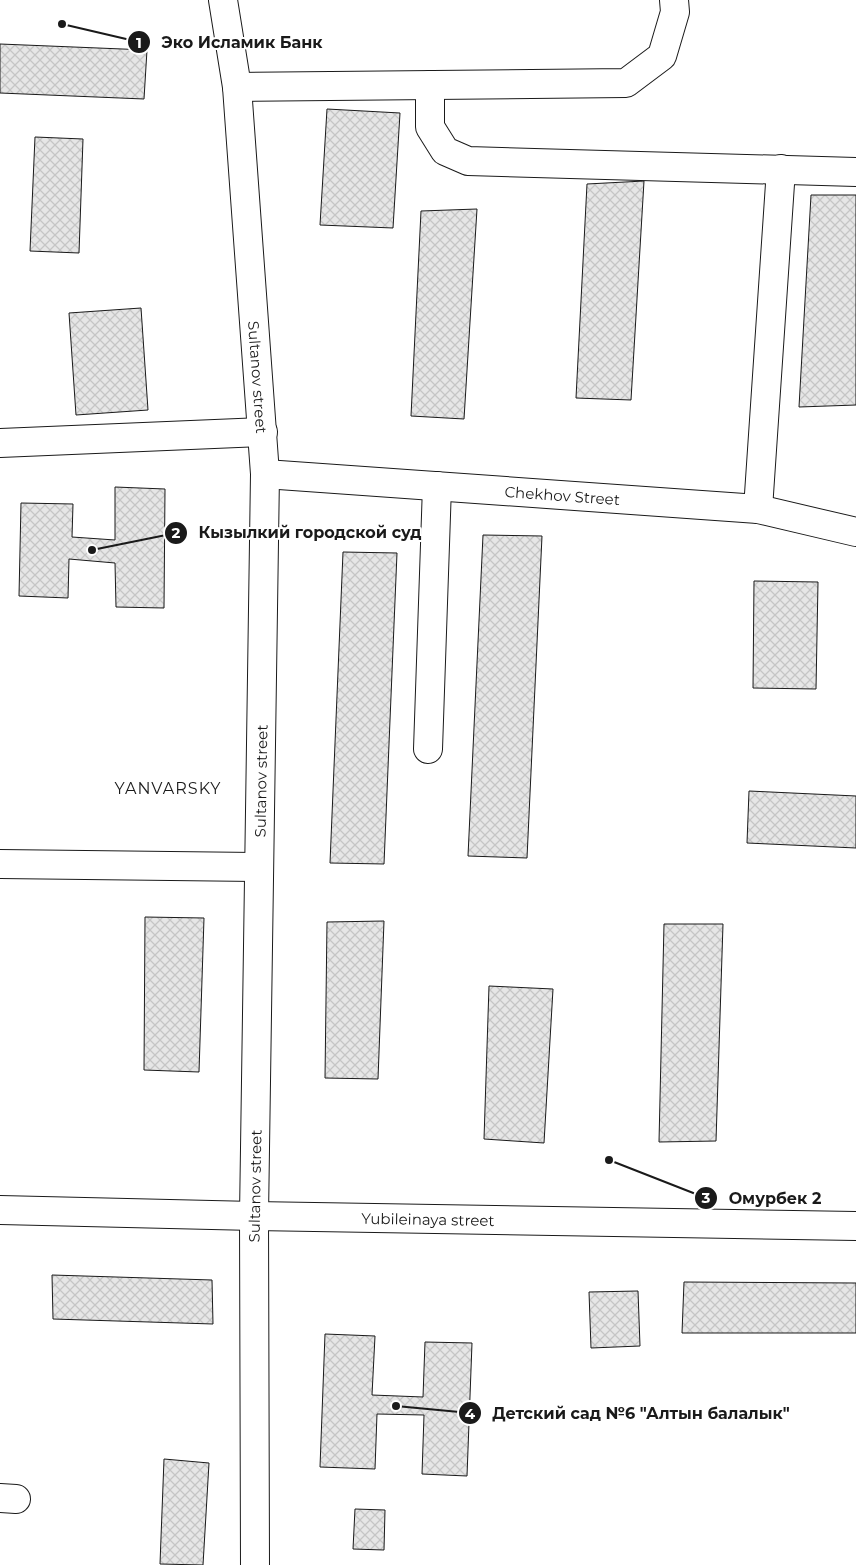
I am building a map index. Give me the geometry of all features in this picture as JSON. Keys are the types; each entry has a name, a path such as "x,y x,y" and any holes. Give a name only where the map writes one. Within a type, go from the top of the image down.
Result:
{"main road":[{"name":"Sultanov street","path":"224,0 237,87 265,474 254,1216 255,1565"},
{"path":"237,87 626,83 662,56 675,12 674,0"},
{"path":"430,85 430,127 445,151 468,161 856,172"},
{"path":"758,509 781,170"},
{"path":"0,443 263,432"},
{"name":"Chekhov Street","path":"265,474 758,509 856,532"},
{"path":"428,749 437,486"},
{"path":"0,864 259,867"},
{"name":"Yubileinaya street","path":"0,1210 856,1226"}],"building":[{"path":"0,44 147,50 144,99 0,93"},
{"path":"327,109 400,113 393,228 320,225"},
{"path":"35,137 83,139 79,253 30,251"},
{"path":"644,181 631,400 576,398 587,184"},
{"path":"811,195 856,195 856,405 799,407"},
{"path":"477,209 464,419 411,416 421,211"},
{"path":"141,308 148,410 76,415 69,313"},
{"path":"115,487 165,489 164,608 116,607 115,563 69,559 68,598 19,596 21,503 73,504 72,537 115,540"},
{"path":"483,535 542,536 527,858 468,856"},
{"path":"343,552 397,553 384,864 330,863"},
{"path":"754,581 818,582 816,689 753,688"},
{"path":"749,791 856,796 856,848 747,843"},
{"path":"145,917 204,918 199,1072 144,1070"},
{"path":"384,921 378,1079 325,1078 327,922"},
{"path":"664,924 723,924 716,1141 659,1142"},
{"path":"489,986 553,989 544,1143 484,1139"},
{"path":"52,1275 212,1280 213,1324 53,1319"},
{"path":"684,1282 856,1283 856,1333 682,1333"},
{"path":"638,1291 640,1346 591,1348 589,1292"},
{"path":"325,1334 375,1336 372,1395 423,1397 425,1342 472,1343 467,1476 422,1474 424,1415 377,1414 375,1469 320,1467"},
{"path":"164,1459 209,1463 203,1565 160,1564"},
{"path":"355,1509 385,1510 384,1550 353,1549"}],"place":[{"name":"Эко Исламик Банк","path":"62,24"},
{"name":"Кызылкий городской суд","path":"92,550"},
{"name":"Омурбек 2","path":"609,1160"},
{"name":"Детский сад №6 \"Алтын балалык\"","path":"396,1406"}],"district":[{"name":"YANVARSKY","path":"168,788"}]}
